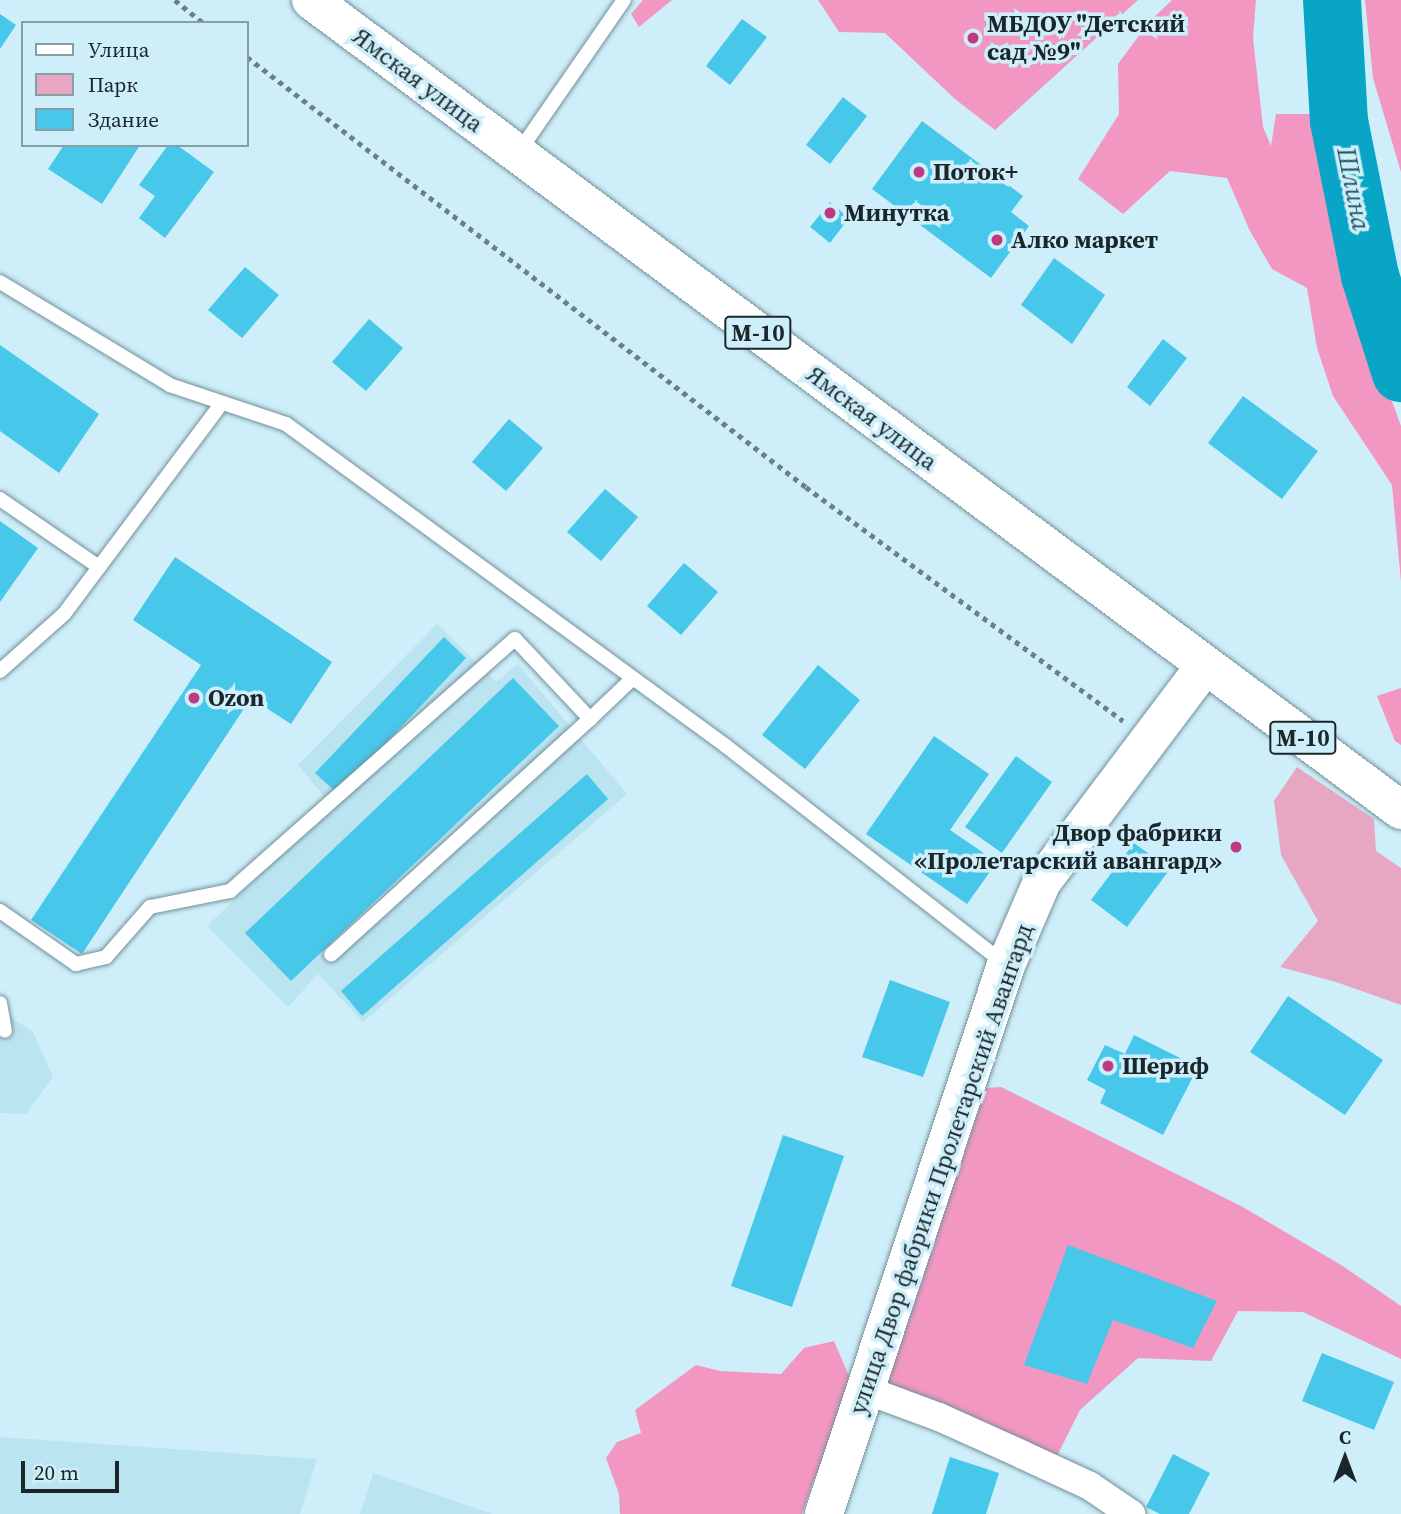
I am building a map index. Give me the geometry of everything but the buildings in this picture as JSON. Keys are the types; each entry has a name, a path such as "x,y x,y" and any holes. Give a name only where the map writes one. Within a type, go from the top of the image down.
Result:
{"main road":[{"name":"Ямская улица","path":"311,0 1401,810"},
{"name":"улица Двор фабрики Пролетарский Авангард","path":"824,1514 1006,965 1042,882 1205,666"}],"street":[{"path":"866,1390 939,1417 1090,1486 1131,1514"}],"lane":[{"path":"517,154 624,0"},
{"path":"0,282 170,385 286,424 634,678 1006,965"},
{"path":"0,671 64,614 221,404"},
{"path":"0,499 99,568"},
{"path":"0,911 76,964 106,957 150,907 230,891 515,639 590,719"},
{"path":"331,955 634,678"},
{"path":"0,1003 5,1031"}],"path":[{"path":"175,0 201,21"},
{"path":"248,58 806,487 1149,740"}],"shaded area":[{"path":"643,0 672,0 639,27 631,14"},
{"path":"818,0 1138,0 995,130 955,99 885,33 839,32"},
{"path":"1172,0 1256,0 1253,38 1263,127 1271,146 1276,114 1315,114 1342,233 1378,363 1401,426 1401,582 1392,485 1333,396 1317,348 1307,288 1272,269 1250,231 1227,178 1170,171 1123,214 1078,179 1119,114 1118,64 1149,22"},
{"path":"1365,0 1401,0 1401,172 1373,78"},
{"path":"437,624 496,682 518,664 627,794 363,1022 318,974 288,1007 207,926 332,806 298,765"},
{"path":"1401,688 1401,745 1395,741 1377,696"},
{"path":"0,1010 33,1032 53,1077 26,1114 0,1113"},
{"path":"1001,1087 1241,1206 1341,1265 1401,1306 1401,1359 1303,1312 1238,1311 1211,1361 1138,1358 1080,1410 1056,1458 887,1386 986,1088"},
{"path":"834,1341 851,1381 839,1428 813,1482 802,1514 620,1514 619,1494 606,1458 617,1442 641,1433 635,1410 696,1365 720,1371 781,1374 804,1348"},
{"path":"0,1437 317,1459 300,1514 0,1514"},
{"path":"374,1473 492,1514 360,1514"}],"green space":[{"path":"1297,767 1374,819 1376,851 1401,868 1401,1005 1336,982 1280,967 1318,921 1281,855 1274,801"}],"waterway":[{"name":"Шлина","path":"1332,0 1339,121 1370,276 1401,373"}],"place":[{"name":"МБДОУ \"Детский сад №9\"","path":"973,38"},
{"name":"Поток+","path":"919,172"},
{"name":"Минутка","path":"830,213"},
{"name":"Алко маркет","path":"997,240"},
{"name":"Ozon","path":"194,698"},
{"name":"Двор фабрики «Пролетарский авангард»","path":"1236,847"},
{"name":"Шериф","path":"1108,1066"}]}
